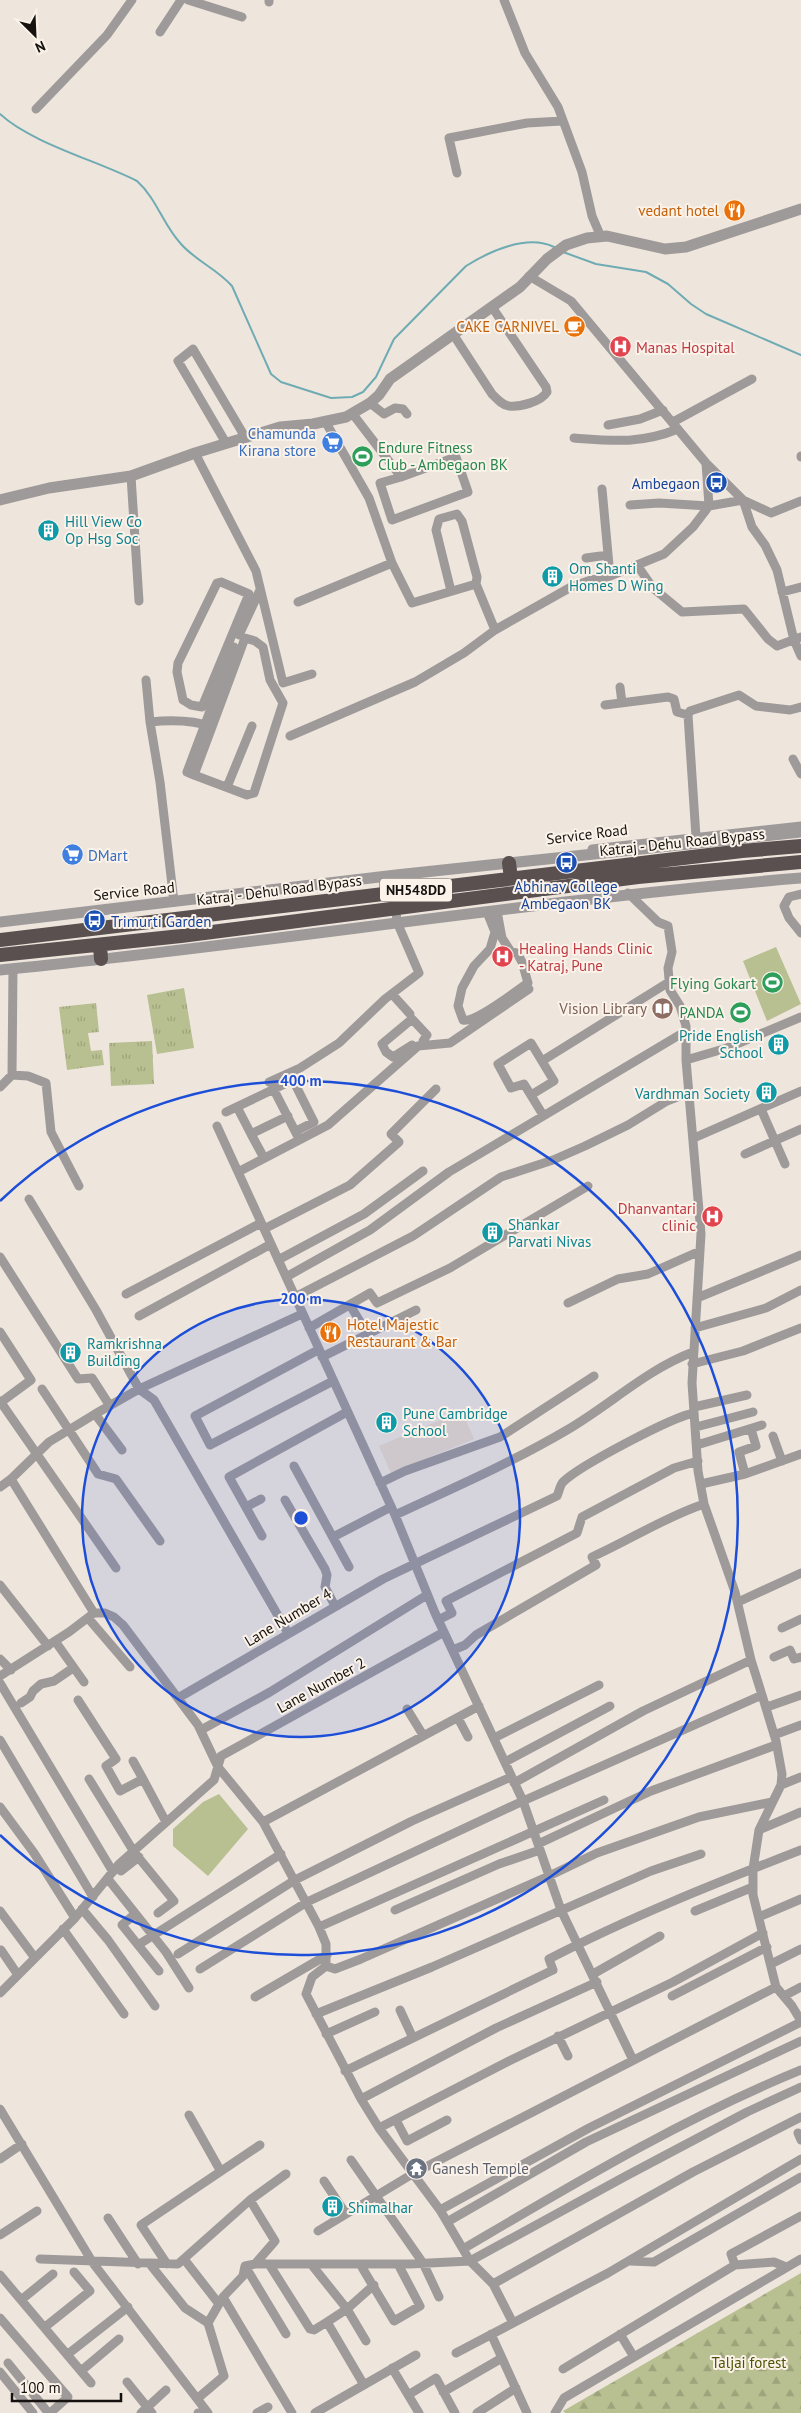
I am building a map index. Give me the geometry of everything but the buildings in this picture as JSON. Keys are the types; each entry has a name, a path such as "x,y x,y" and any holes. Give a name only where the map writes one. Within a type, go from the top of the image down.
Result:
{"highway":[{"name":"Katraj - Dehu Road Bypass","path":"0,940 511,878 801,846"},
{"name":"Katraj - Dehu Road Bypass","path":"0,955 396,916 625,879 801,862"},
{"path":"509,863 511,878"},
{"path":"100,945 101,959"}],"street":[{"path":"36,109 107,35 132,0"},
{"path":"160,32 181,0"},
{"path":"188,0 242,17"},
{"path":"504,0 525,53 558,106 582,172 592,216 601,237"},
{"path":"457,173 449,138 527,123 562,121"},
{"path":"0,500 49,488 130,476 195,452 280,427 346,417 370,402 379,394 390,378 520,287 547,258 566,244 601,237 624,239 666,249 686,247 801,209"},
{"path":"529,276 571,301 706,463 743,500 771,513 801,501"},
{"path":"453,334 492,394 500,402 509,406 536,401 544,397 547,392 546,387 492,307"},
{"path":"226,443 178,360 193,349 246,437"},
{"path":"574,438 624,442 659,437 752,379"},
{"path":"370,402 384,414 395,408 403,409 407,414"},
{"path":"608,425 640,419 663,410"},
{"path":"352,414 401,477"},
{"path":"325,421 369,498 392,563 412,603 476,584"},
{"path":"195,452 256,570 283,683 312,674"},
{"path":"456,457 468,492 392,520 380,483 401,477 456,457"},
{"path":"290,736 415,682 464,653 495,630 572,587 610,576 664,554 693,527 709,506 706,463"},
{"path":"130,476 139,601"},
{"path":"602,489 610,576"},
{"path":"630,506 659,503 709,506 743,500"},
{"path":"743,500 752,527 765,545 777,570 782,592 798,639 801,656"},
{"path":"452,591 436,530 439,519 457,514 462,521 477,577 476,584 495,630"},
{"path":"586,558 608,556"},
{"path":"298,602 392,563"},
{"path":"637,566 654,588 682,612 744,609 768,639 777,646 798,639"},
{"path":"239,637 260,643 263,647 270,680 283,703 254,793 247,796 187,772 208,726 239,637 249,594 220,582 217,583 178,663 181,696 186,703 202,707 239,637 260,590"},
{"path":"782,592 801,586"},
{"path":"146,680 174,902"},
{"path":"620,687 622,703"},
{"path":"696,837 688,715 690,711 739,695 756,706 790,710 801,707"},
{"path":"606,705 671,698 674,700 677,712 688,715"},
{"path":"150,722 166,721 208,726"},
{"path":"227,787 252,726"},
{"path":"793,759 801,774"},
{"name":"Service Road","path":"526,861 540,854 801,826"},
{"name":"Service Road","path":"0,922 526,861 801,832"},
{"path":"0,970 101,959 396,916 492,912 628,894 801,878"},
{"path":"440,2210 589,2128 801,2022 776,1987 752,1895 753,1869 759,1830 781,1785 782,1774 767,1707 751,1660 738,1602 704,1504 698,1461 692,1364 701,1234 686,1060 686,1031 683,1015 670,990 668,968 672,952 668,926 658,922 628,894 625,879"},
{"path":"801,894 789,898 784,906 788,918 801,933"},
{"path":"492,912 505,944 511,952 517,953 528,983 482,1015 467,1021 463,1020 458,1006 462,988 474,966 490,949 496,932 492,912"},
{"path":"226,1112 272,1086 339,1043 392,994 419,973 396,916"},
{"path":"0,1087 12,1075 13,969"},
{"path":"542,1061 669,982"},
{"path":"298,1136 328,1125 423,1043 427,1035 412,1019 382,1044 386,1052 393,1057 414,1044 423,1043 450,1043 529,989"},
{"path":"392,994 410,1014"},
{"path":"686,1060 727,1048 801,1017"},
{"path":"286,1277 370,1230 449,1172 686,1031"},
{"path":"531,1095 554,1081 531,1044 498,1063 511,1088 523,1084 543,1115"},
{"path":"12,1075 28,1076 46,1083 51,1132 79,1186"},
{"path":"238,1172 298,1136 314,1122 293,1080 272,1086"},
{"path":"272,1086 298,1136"},
{"path":"126,1294 262,1226 350,1185 399,1142 390,1134 436,1090"},
{"path":"694,1138 801,1091"},
{"path":"295,1297 413,1236 501,1177 553,1160 585,1146 628,1125 667,1102 690,1092"},
{"path":"237,1107 264,1158"},
{"path":"761,1109 785,1164"},
{"path":"251,1134 288,1116"},
{"path":"217,1126 393,1512 438,1620 512,1780 524,1801 561,1910 633,2060"},
{"path":"745,1154 801,1129"},
{"path":"278,1260 364,1214 423,1171"},
{"path":"309,1328 370,1293 377,1303 450,1268 588,1186"},
{"path":"30,1200 96,1310 139,1390 154,1400 288,1633"},
{"path":"139,1316 271,1244"},
{"path":"568,1303 618,1279 648,1274 700,1251"},
{"path":"697,1298 801,1255"},
{"path":"0,1257 78,1379 92,1378 110,1406"},
{"path":"695,1328 766,1308 801,1290"},
{"path":"350,1305 368,1335"},
{"path":"333,1381 210,1445 203,1435 195,1416 320,1354 368,1335 416,1310"},
{"path":"1,1485 11,1479 48,1442 95,1414 139,1390 302,1314"},
{"path":"692,1364 743,1351 801,1328"},
{"path":"0,1332 31,1380 0,1401 116,1568"},
{"path":"333,1537 516,1459 569,1429 658,1368 693,1352"},
{"path":"380,1483 406,1471 500,1437 594,1376"},
{"path":"42,1389 98,1474 116,1479 160,1541"},
{"path":"694,1410 747,1395"},
{"name":"Lane Number 4","path":"178,1698 383,1579 558,1496 561,1483 585,1467 669,1421 694,1410"},
{"path":"262,1536 229,1477 348,1412"},
{"path":"696,1428 753,1412"},
{"path":"95,1414 122,1450"},
{"path":"697,1445 762,1425"},
{"path":"745,1474 739,1452 756,1446 751,1429"},
{"path":"773,1436 782,1461"},
{"path":"701,1484 745,1474 801,1454"},
{"path":"438,1620 452,1613 446,1601 577,1533 582,1518 674,1468 698,1461"},
{"path":"294,1466 349,1568"},
{"path":"11,1479 91,1615 130,1667"},
{"path":"246,1507 261,1499"},
{"path":"285,1500 325,1569 327,1575 325,1586 335,1606"},
{"path":"453,1650 465,1645 476,1635 596,1565 592,1557 626,1542 676,1513 704,1504"},
{"path":"738,1602 801,1573"},
{"path":"0,1585 84,1682"},
{"path":"201,1730 270,1692 427,1594"},
{"path":"0,1676 91,1615 105,1613 123,1625 201,1730 218,1767 262,1822 295,1880 326,1944 326,1966 312,1977 306,1994 361,2099 379,2128 440,2210 470,2261 493,2284 513,2323"},
{"path":"782,1628 801,1619"},
{"name":"Lane Number 2","path":"0,1992 75,1918 114,1874 119,1864 136,1854 166,1822 214,1780 221,1756 444,1632"},
{"path":"774,1656 790,1650 794,1659 801,1657"},
{"path":"0,1659 11,1670"},
{"path":"178,1954 295,1880 412,1821 512,1780 643,1711 751,1660"},
{"path":"21,1703 30,1697 33,1691 41,1684 54,1681 73,1668"},
{"path":"0,1683 114,1874 135,1914 153,1935 190,1988"},
{"path":"494,1738 599,1685"},
{"path":"767,1707 801,1694"},
{"path":"200,1969 307,1902 524,1801 762,1695"},
{"path":"78,1700 116,1759 106,1766 120,1791 143,1779"},
{"path":"262,1822 479,1706"},
{"path":"505,1762 610,1706"},
{"path":"407,1709 423,1735"},
{"path":"458,1718 468,1737"},
{"path":"774,1735 801,1725"},
{"path":"0,1740 93,1897"},
{"path":"395,1910 539,1847 651,1791 776,1745"},
{"path":"133,1761 166,1822"},
{"path":"781,1785 801,1778"},
{"path":"89,1780 136,1854 174,1901 158,1914"},
{"path":"319,1927 604,1800"},
{"path":"326,1966 336,1969 362,1959 550,1876 597,1853 640,1836 699,1817 772,1802"},
{"path":"0,1807 34,1853 75,1918"},
{"path":"759,1830 801,1812"},
{"path":"346,2071 553,1970 548,1959 578,1944 801,1850"},
{"path":"138,1945 280,1854"},
{"path":"316,2014 432,1967 651,1871 701,1854"},
{"path":"695,1911 753,1887"},
{"path":"759,1918 801,1899"},
{"path":"82,1909 108,1940 155,2006"},
{"path":"0,1911 35,1958"},
{"path":"135,1914 122,1925 159,1971"},
{"path":"63,1929 124,2014"},
{"path":"379,2128 558,2036 673,1982 763,1933"},
{"path":"361,2099 595,1978 660,1936"},
{"path":"672,1996 767,1947"},
{"path":"771,1964 801,1949"},
{"path":"1,1950 18,1975"},
{"path":"255,1997 327,1955"},
{"path":"784,1996 801,1986"},
{"path":"318,2231 414,2173 776,1987"},
{"path":"400,2010 413,2038"},
{"path":"326,2034 375,2012"},
{"path":"558,2036 568,2056"},
{"path":"447,2222 586,2142 801,2040"},
{"path":"463,2249 614,2162 721,2106 801,2070"},
{"path":"245,2266 255,2264 398,2264 470,2261 634,2171 747,2112 801,2087"},
{"path":"1,2113 22,2144 93,2263 208,2413"},
{"path":"189,2115 220,2170"},
{"path":"493,2284 693,2172 801,2117"},
{"path":"396,2120 407,2141 446,2120"},
{"path":"0,2159 22,2144"},
{"path":"167,2264 141,2225 220,2170 260,2145"},
{"path":"456,2353 630,2261 801,2159"},
{"path":"351,2160 375,2197 423,2263 439,2297"},
{"path":"40,2260 178,2264 250,2200 286,2174"},
{"path":"630,2261 654,2262 801,2177"},
{"path":"324,2181 346,2214"},
{"path":"250,2200 275,2241 255,2264"},
{"path":"0,2235 37,2211"},
{"path":"734,2265 731,2254 801,2216"},
{"path":"108,2218 138,2264"},
{"path":"184,2258 221,2300 292,2413"},
{"path":"555,2413 564,2398 801,2259"},
{"path":"562,2370 734,2265 774,2262 786,2267"},
{"path":"149,2263 185,2308 208,2323 225,2373 222,2378 198,2398"},
{"path":"269,2264 310,2329 314,2330 347,2309 374,2285"},
{"path":"311,2264 347,2309 366,2341"},
{"path":"360,2264 394,2320 420,2306 398,2264"},
{"path":"208,2323 221,2300 243,2276 245,2266"},
{"path":"245,2266 286,2334"},
{"path":"45,2328 90,2291 74,2272"},
{"path":"22,2300 53,2274"},
{"path":"0,2275 91,2383"},
{"path":"68,2354 128,2307"},
{"path":"0,2318 68,2396 47,2412 8,2363"},
{"path":"327,2322 364,2385"},
{"path":"491,2334 528,2413"},
{"path":"620,2334 634,2357"},
{"path":"81,2371 119,2339"},
{"path":"315,2413 416,2355"},
{"path":"444,2392 502,2358"},
{"path":"392,2368 419,2413"},
{"path":"0,2372 33,2413"},
{"path":"408,2395 436,2378 455,2413"},
{"path":"127,2382 147,2411 166,2390"},
{"path":"477,2413 516,2388"},
{"path":"257,2413 268,2407"}],"shaded area":[{"path":"462,1411 474,1439 391,1473 379,1446"}],"green space":[{"name":"Flying Gokart","path":"776,947 801,1004 767,1021 743,961"},
{"path":"184,988 194,1048 157,1054 147,995"},
{"path":"96,1003 99,1032 88,1033 91,1051 102,1050 104,1065 67,1070 59,1007"},
{"path":"152,1041 154,1084 111,1086 109,1043"},
{"path":"219,1794 248,1829 208,1876 173,1846 173,1829 203,1802"},
{"name":"Taljai forest","path":"801,2273 801,2413 565,2413 563,2411"}],"waterway":[{"path":"0,114 29,134 47,143 137,181 150,196 169,229 181,244 232,286 271,374 281,382 331,398 352,397 363,392 376,377 394,339 466,266 497,250 521,243 543,243 554,247"},
{"path":"563,252 596,264 646,272 668,284 706,314 801,355"}],"place":[{"name":"vedant hotel","path":"735,210"},
{"name":"CAKE CARNIVEL","path":"575,326"},
{"name":"Manas Hospital","path":"620,347"},
{"name":"Chamunda Kirana store","path":"332,442"},
{"name":"Endure Fitness Club - Ambegaon BK","path":"362,456"},
{"name":"Ambegaon","path":"716,483"},
{"name":"Hill View Co Op Hsg Soc","path":"49,530"},
{"name":"Om Shanti Homes D Wing","path":"553,577"},
{"name":"DMart","path":"72,855"},
{"name":"Abhinav College Ambegaon BK","path":"566,863"},
{"name":"Trimurti Garden","path":"95,921"},
{"name":"Healing Hands Clinic - Katraj, Pune","path":"503,957"},
{"name":"Flying Gokart","path":"772,983"},
{"name":"Vision Library","path":"663,1008"},
{"name":"PANDA","path":"740,1012"},
{"name":"Pride English School","path":"779,1044"},
{"name":"Vardhman Society","path":"766,1093"},
{"name":"Dhanvantari clinic","path":"712,1217"},
{"name":"Shankar Parvati Nivas","path":"492,1233"},
{"name":"Hotel Majestic Restaurant & Bar","path":"331,1333"},
{"name":"Ramkrishna Building","path":"71,1352"},
{"name":"Pune Cambridge School","path":"387,1422"},
{"name":"Ganesh Temple","path":"416,2168"},
{"name":"Shimalhar","path":"332,2207"}]}
